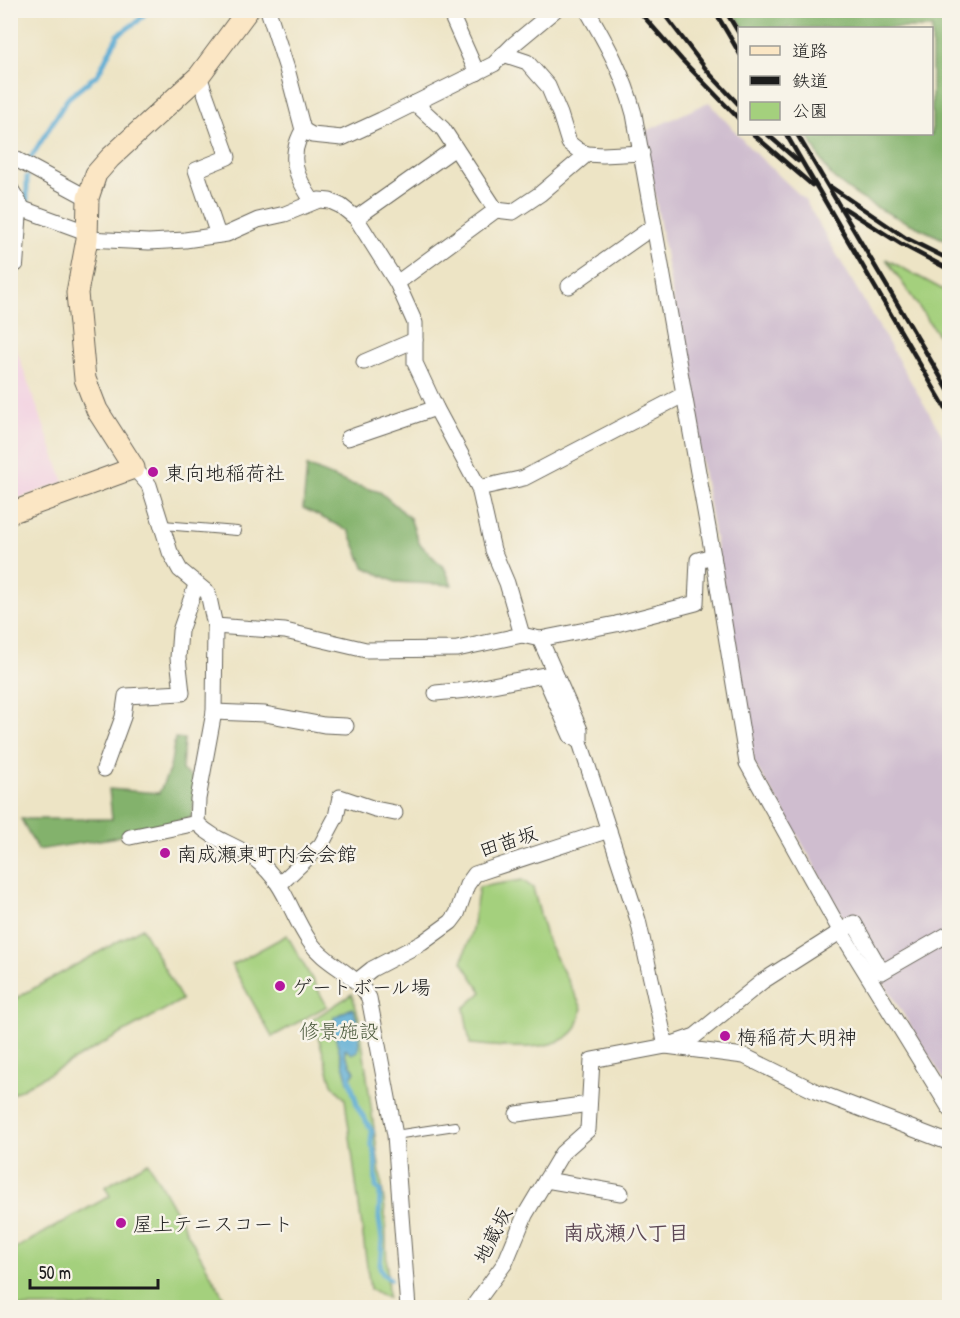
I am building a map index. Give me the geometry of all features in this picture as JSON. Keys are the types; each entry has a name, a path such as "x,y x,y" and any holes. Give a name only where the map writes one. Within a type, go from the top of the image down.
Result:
{"street":[{"path":"248,10 199,76 110,158 96,174 88,198 86,235 77,293 85,379 97,410 134,468 149,485 170,552 180,570 208,593 215,626 214,712 198,799 197,823 209,835 254,858 280,884 310,942 325,958 364,988 373,1010 395,1135 408,1308"},
{"path":"268,10 303,130 312,135 342,138 494,64 555,10"},
{"path":"449,10 477,73"},
{"path":"587,10 614,56 626,84 642,153 747,763 841,932 950,1109"},
{"path":"503,54 527,62 548,86 569,143 578,150 587,154 603,155 642,153"},
{"path":"199,76 228,157 196,170 218,235"},
{"path":"415,102 443,129 496,210"},
{"path":"303,130 295,143 295,169 313,202"},
{"path":"356,218 455,148"},
{"path":"396,284 496,210 513,212 540,194 587,154"},
{"path":"10,156 88,198"},
{"path":"10,188 23,209 86,235 149,242 227,234 258,220 285,214 313,202 330,201 341,206 356,218 396,284 415,323 415,363 478,488 493,550 507,583 522,635"},
{"path":"569,286 654,226"},
{"path":"364,362 415,340"},
{"path":"478,488 524,478 683,395"},
{"path":"348,438 436,408"},
{"path":"10,513 134,468"},
{"path":"215,626 285,631 366,650 457,649 522,635 540,639 616,624 696,603 698,560 713,556"},
{"path":"104,769 123,717 126,696 182,693 178,658 180,631 196,585"},
{"path":"540,639 580,730 580,742 638,920 666,1046"},
{"path":"436,693 467,690 544,675 571,736 580,742"},
{"path":"214,712 265,714 324,725 346,726"},
{"path":"280,884 321,845 336,817 340,797 395,813"},
{"path":"130,837 197,823"},
{"name":"田苗坂","path":"357,981 372,969 422,943 452,922 467,885 475,874 609,830"},
{"path":"666,1046 695,1036 763,981 854,923 882,972 950,933"},
{"path":"666,1046 744,1056 815,1091 950,1143"},
{"name":"地蔵坂","path":"472,1308 505,1263 525,1215 562,1153 588,1130 592,1060 666,1046"},
{"path":"517,1114 589,1104"},
{"path":"546,1180 621,1193"}],"lane":[{"path":"10,272 19,266 23,209"},
{"path":"163,525 237,531"},
{"path":"395,1135 455,1126"}],"shaded area":[{"path":"709,102 749,147 805,200 949,447 949,1088 846,922 784,811 754,763 644,132"},
{"path":"11,335 64,482 10,501"}],"green space":[{"path":"733,11 949,11 949,242 874,206 846,188 829,173 808,135 933,135 933,27 743,27"},
{"path":"886,259 949,293 949,351"},
{"path":"307,466 348,483 380,492 410,518 419,543 445,569 452,585 395,582 364,567 349,531 303,508"},
{"path":"175,738 184,739 182,770 196,781 192,817 112,838 38,850 21,819 112,819 109,789 159,793 170,768"},
{"path":"522,880 533,888 547,940 582,1008 578,1023 576,1029 565,1038 540,1046 510,1047 470,1044 464,1008 482,992 462,962 472,929 479,887"},
{"path":"142,928 182,1000 11,1095 11,1001"},
{"name":"ゲートボール場","path":"287,935 327,1006 272,1037 232,965"},
{"name":"修景施設","path":"352,994 359,1018 385,1209 388,1298 370,1289 345,1099 332,1084 313,1019"},
{"name":"屋上テニスコート","path":"148,1162 229,1307 11,1307 11,1251 110,1196 105,1187"}],"water":[{"path":"352,1008 358,1029 358,1051 352,1054 345,1049 345,1054 355,1072 351,1078 352,1084 348,1082 334,1032 334,1017"}],"waterway":[{"path":"30,159 68,98 98,74 118,35 138,21 147,11"},
{"path":"27,177 27,201"},
{"path":"349,1077 358,1108 372,1131 371,1144 375,1153 376,1187 380,1191 379,1219 382,1239 380,1267 383,1274 390,1279"}],"railway":[{"path":"638,10 738,118"},
{"path":"661,10 709,73 738,104"},
{"path":"714,10 738,51"},
{"path":"725,10 738,32"},
{"path":"754,135 812,185"},
{"path":"768,135 798,161"},
{"path":"787,135 950,416"},
{"path":"798,135 950,393"},
{"path":"831,187 906,238 950,260"},
{"path":"844,208 901,244 950,270"}],"place":[{"name":"東向地稲荷社","path":"153,472"},
{"name":"南成瀬東町内会会館","path":"165,853"},
{"name":"ゲートボール場","path":"280,986"},
{"name":"梅稲荷大明神","path":"725,1036"},
{"name":"屋上テニスコート","path":"121,1223"}],"district":[{"name":"南成瀬八丁目","path":"626,1232"}]}
